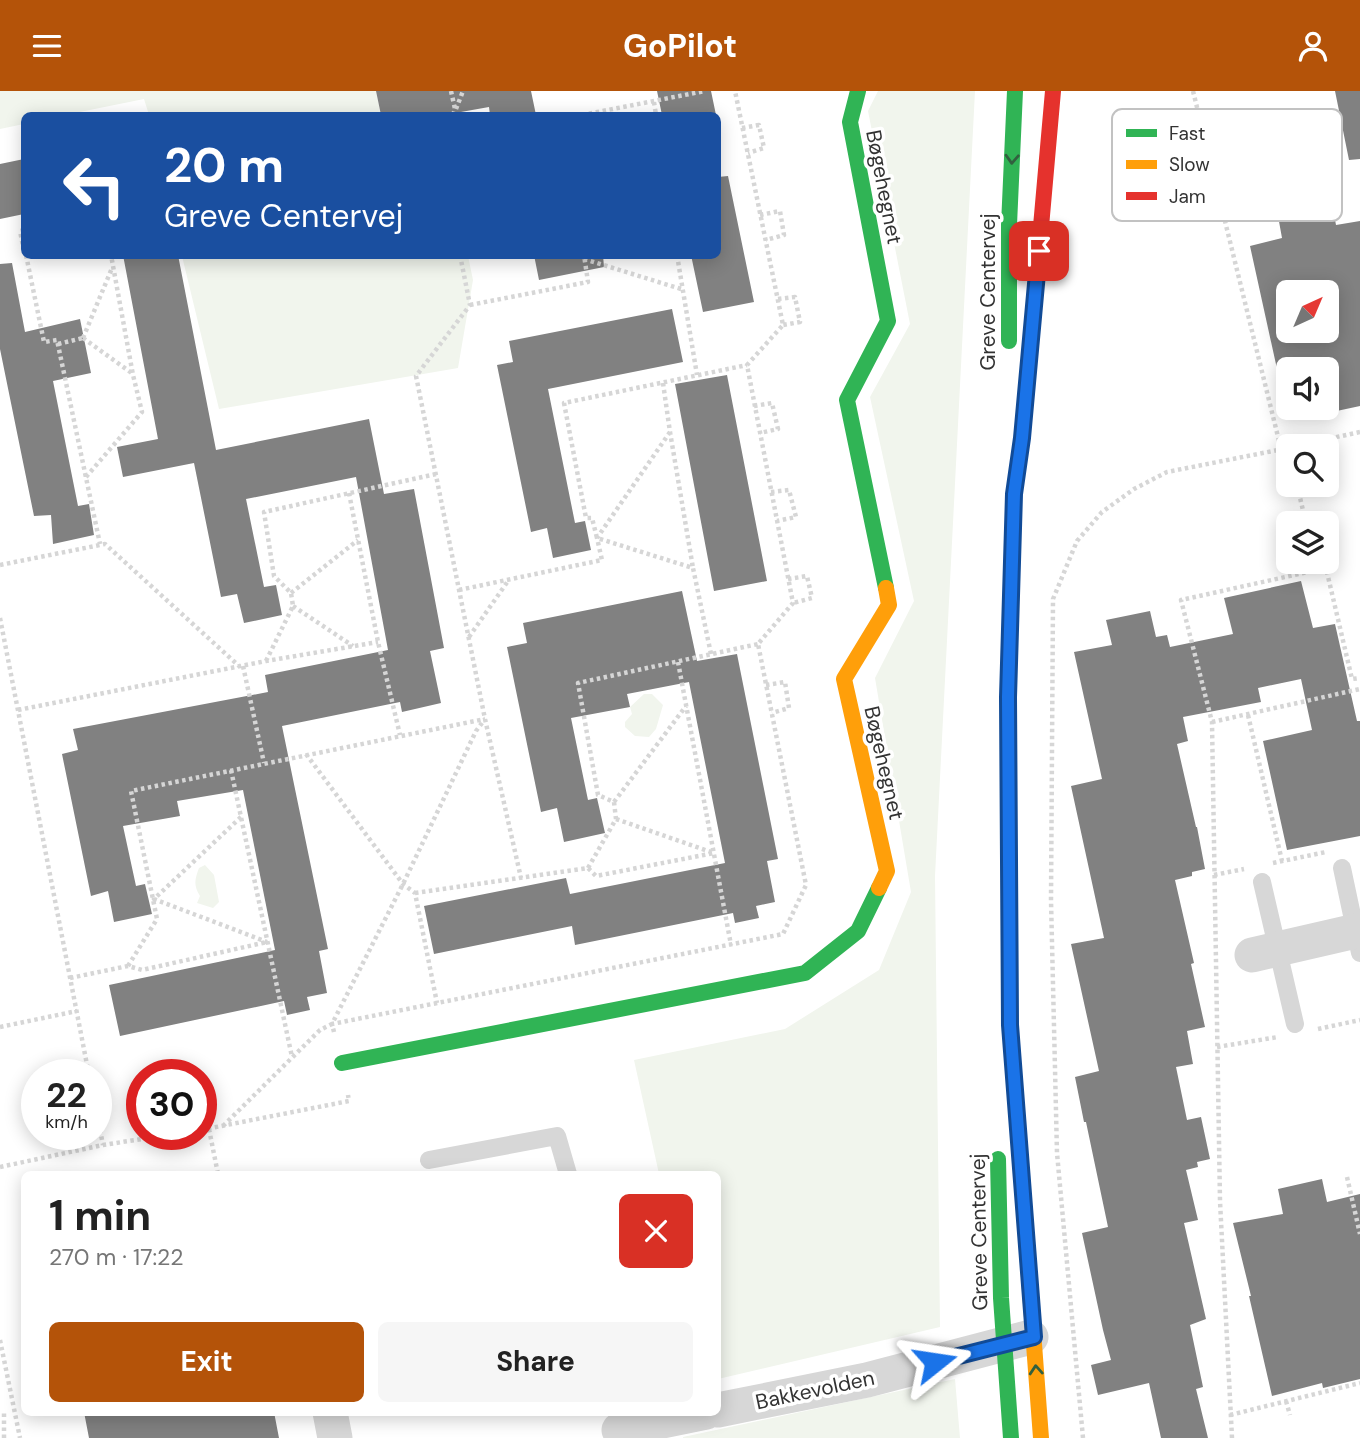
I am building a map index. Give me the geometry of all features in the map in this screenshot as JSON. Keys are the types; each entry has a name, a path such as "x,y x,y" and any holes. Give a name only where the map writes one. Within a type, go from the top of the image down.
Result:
{"street":[{"name":"Bøgehegnet","path":"342,1063 805,972 858,931 887,871 844,679 889,605 847,400 888,321 850,122 859,91"},
{"name":"Greve Centervej","path":"1009,357 1009,225 1015,91"},
{"name":"Greve Centervej","path":"1011,1438 1018,1340 1010,1025 1008,697 1014,494 1022,438 1053,91"},
{"name":"Greve Centervej","path":"1009,410 1014,494"},
{"path":"1265,952 1358,938"},
{"name":"Greve Centervej","path":"1001,1106 1010,1025"},
{"name":"Greve Centervej","path":"998,1146 997,1224 1018,1340 1041,1438"},
{"name":"Bakkevolden","path":"721,1409 867,1380 1018,1340"},
{"path":"331,1416 335,1438"},
{"path":"619,1427 683,1416"}],"lane":[{"path":"1340,859 1358,938"},
{"path":"1262,882 1265,952 1295,1024"},
{"path":"429,1160 557,1136 567,1171"}],"path":[{"path":"451,91 454,112"},
{"path":"454,112 463,91"},
{"path":"599,112 705,91"},
{"path":"735,91 783,325"},
{"path":"1193,91 1197,109"},
{"path":"654,102 656,112"},
{"path":"742,128 759,125 764,148 748,153"},
{"path":"760,215 780,211 784,235 766,240"},
{"path":"1225,221 1278,434"},
{"path":"26,259 44,342 57,340 100,544"},
{"path":"86,477 142,412 112,259"},
{"path":"461,259 470,305"},
{"path":"521,878 485,719 416,376 470,305 588,282 585,259"},
{"path":"591,259 681,289"},
{"path":"677,259 697,376"},
{"path":"83,338 113,266"},
{"path":"459,590 602,561 592,518 586,518 564,403 747,365 783,325 800,322 795,297 778,299"},
{"path":"58,344 83,338 133,375"},
{"path":"747,365 793,603"},
{"path":"663,383 693,568 711,654"},
{"path":"754,406 772,403 778,429 760,433"},
{"path":"597,538 670,432"},
{"path":"1339,437 1360,432"},
{"path":"1083,1438 1057,1153 1051,901 1053,600 1077,541 1102,512 1135,489 1167,472 1276,450"},
{"path":"266,661 293,606 291,593 274,576 264,512 436,474"},
{"path":"771,492 789,490 796,517 777,521"},
{"path":"349,493 378,642 400,735"},
{"path":"597,538 693,568"},
{"path":"291,593 358,540"},
{"path":"0,565 105,544 241,666 264,763"},
{"path":"1232,1438 1220,1201 1212,722 1181,600 1298,574"},
{"path":"1327,574 1352,679 1360,678"},
{"path":"614,802 598,795 578,683 758,644 793,603 812,598 807,576 788,579"},
{"path":"469,637 508,580"},
{"path":"293,606 353,646"},
{"path":"0,618 86,1059"},
{"path":"18,710 266,661 378,642"},
{"path":"223,1126 320,1030 332,1024 783,934 806,885 758,644"},
{"path":"678,661 731,945"},
{"path":"766,685 785,683 789,708 772,713"},
{"path":"1212,722 1360,689"},
{"path":"588,868 616,819 614,802 686,706"},
{"path":"1248,715 1282,861"},
{"path":"128,966 157,919 131,791 485,719"},
{"path":"217,1127 349,1101 332,1024 476,731 485,719"},
{"path":"306,754 403,884 415,893 437,1003"},
{"path":"231,770 292,1058"},
{"path":"154,899 241,816"},
{"path":"616,819 714,853"},
{"path":"588,868 596,876 714,853"},
{"path":"1270,864 1282,861 1340,859"},
{"path":"415,893 588,868"},
{"path":"1214,875 1247,869"},
{"path":"154,899 267,942"},
{"path":"70,978 128,966 142,970 267,942"},
{"path":"0,1027 77,1011"},
{"path":"0,1167 80,1150"},
{"path":"213,1150 217,1171"},
{"path":"1347,1177 1360,1234"},
{"path":"0,1340 20,1438"},
{"path":"1230,1415 1360,1383"},
{"path":"1286,1401 1290,1415"},
{"path":"4,1438 2,1414 14,1411"}],"shaded area":[{"path":"0,91 376,91 380,112 148,112 144,99 80,112 21,112 21,125 0,129"},
{"path":"878,91 975,91 935,876 940,1327 721,1378 721,1171 658,1171 634,1060 785,1029 879,970 911,892 875,678 914,601 870,397 910,324 868,111"},
{"path":"183,259 469,259 473,280 458,368 219,409"},
{"path":"644,694 652,694 663,705 656,729 649,737 635,736 625,727 625,722 632,714 630,707"},
{"path":"205,865 214,875 219,902 213,908 197,903 200,896 196,889 196,879 199,868"},
{"path":"955,1379 960,1438 683,1438 683,1437"}],"building":[{"path":"376,91 531,91 535,112 490,112 489,107 461,112 380,112"},
{"path":"657,91 711,91 715,112 661,112"},
{"path":"1335,91 1360,91 1360,159 1349,160 1342,126 1342,109 1339,109"},
{"path":"21,160 21,215 0,219 0,164"},
{"path":"728,176 754,302 703,312 692,259 721,259 721,177"},
{"path":"1279,221 1335,221 1336,225 1360,221 1360,406 1339,410 1339,357 1276,357 1276,364 1250,246 1282,238"},
{"path":"124,259 179,259 216,450 369,419 384,494 414,489 444,648 430,651 441,703 402,712 400,702 282,726 328,949 319,951 327,993 307,997 310,1010 287,1015 284,1001 120,1036 109,985 275,950 243,790 177,801 180,816 123,826 136,886 145,884 152,914 114,922 108,891 91,896 62,754 78,750 73,729 268,692 265,675 388,650 356,477 246,499 264,587 276,585 282,615 244,623 237,594 221,597 194,463 123,477 117,447 158,439"},
{"path":"535,259 603,259 604,267 539,280"},
{"path":"12,263 25,332 80,319 91,373 53,381 78,506 89,504 94,535 53,544 51,515 34,516 0,349 0,264"},
{"path":"672,309 683,362 548,389 575,523 585,521 591,550 553,558 547,528 531,532 497,365 513,362 509,341"},
{"path":"727,375 767,581 714,591 675,384"},
{"path":"1301,581 1313,628 1335,624 1357,721 1360,721 1360,836 1287,850 1263,741 1312,730 1301,679 1258,688 1261,702 1183,717 1188,741 1177,744 1205,869 1175,880 1205,1027 1187,1031 1193,1064 1176,1067 1187,1120 1201,1117 1210,1159 1197,1162 1198,1167 1186,1170 1198,1220 1184,1223 1206,1319 1190,1325 1203,1387 1196,1389 1208,1438 1161,1438 1149,1383 1098,1395 1091,1365 1111,1360 1082,1233 1108,1227 1075,1077 1099,1071 1071,944 1104,938 1071,786 1102,779 1074,652 1112,645 1106,620 1150,611 1156,637 1167,635 1170,647 1233,634 1224,598"},
{"path":"682,591 697,661 737,654 778,859 767,861 775,902 756,906 759,918 735,923 733,913 575,945 572,926 434,954 424,906 566,878 570,894 725,863 689,682 627,694 630,707 571,718 588,800 597,798 605,833 564,842 557,808 541,812 507,647 527,643 523,623"},
{"path":"1322,1179 1327,1202 1360,1194 1360,1379 1323,1388 1322,1383 1272,1396 1233,1223 1283,1214 1278,1189"},
{"path":"85,1416 275,1416 279,1438 89,1438"}],"traffic: fast":[{"path":"858,91 850,122 888,321 847,400 886,588"},
{"path":"1009,341 1009,225 1015,91"},
{"path":"1011,602 1014,494 1022,438 1040,238"},
{"path":"342,1063 805,973 858,931 879,888"},
{"path":"998,1159 1001,1298 1011,1438"}],"traffic: slow":[{"path":"879,888 887,871 844,679 889,605 886,588"},
{"path":"1010,1022 1041,1438"}],"traffic: jam":[{"path":"1040,238 1053,91"},
{"path":"1010,1022 1008,697 1011,602"}],"route":[{"path":"935,1362 1034,1337 1010,1025 1008,697 1014,494 1022,438 1039,251"}]}
